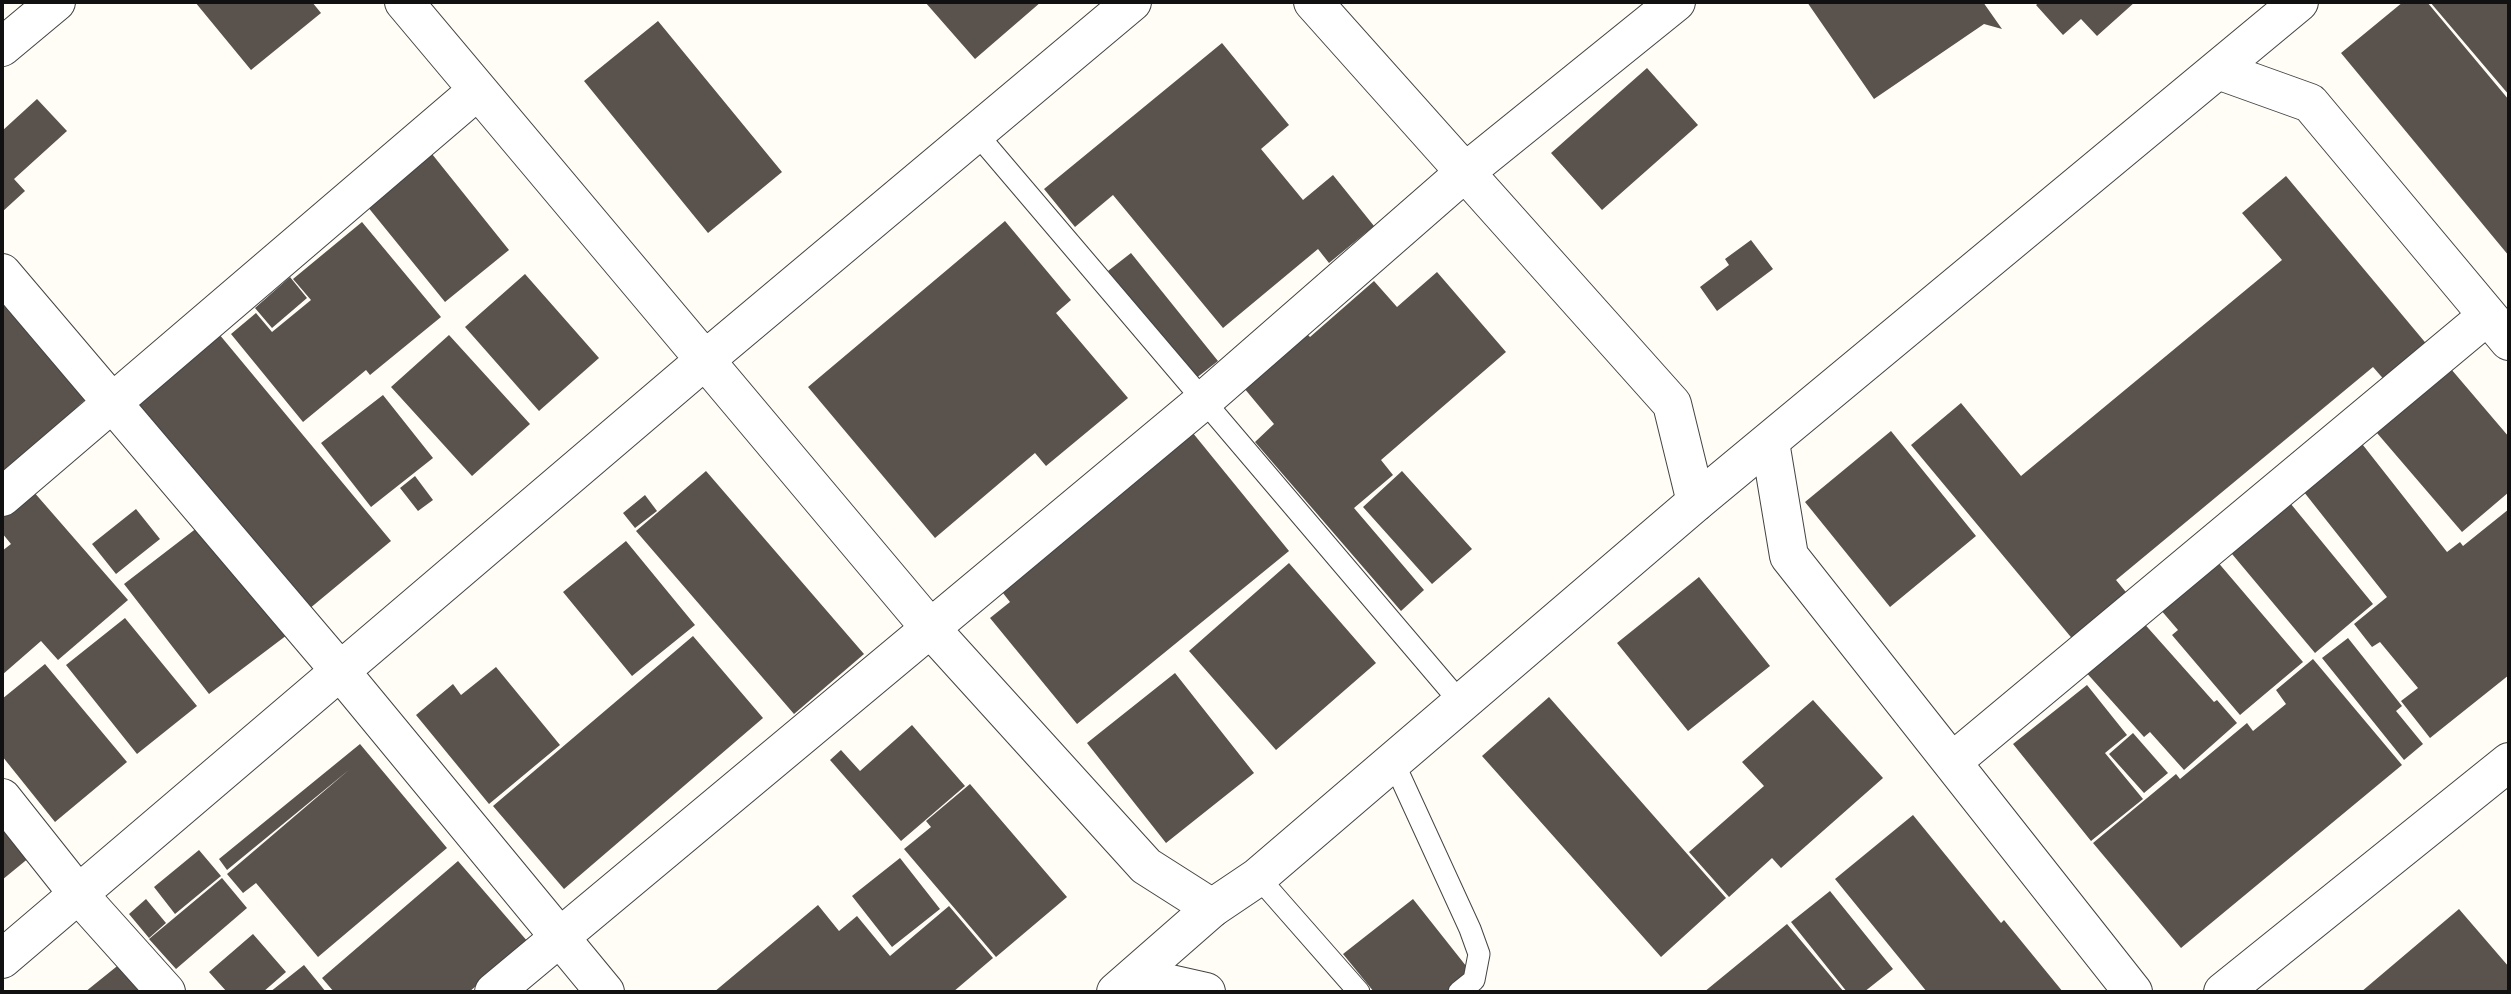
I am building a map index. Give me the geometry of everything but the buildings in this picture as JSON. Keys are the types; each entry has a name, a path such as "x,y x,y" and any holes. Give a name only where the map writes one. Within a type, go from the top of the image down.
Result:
{"street":[{"path":"2,47 56,2"},
{"path":"404,2 931,629 1146,866 1212,908"},
{"path":"2,959 705,360 1132,2"},
{"path":"1313,2 1463,174 1672,404 1696,502"},
{"path":"494,992 1203,401 1463,174 1676,2"},
{"path":"1125,984 1212,908 1258,877 1696,502 2299,2"},
{"path":"1952,762 2499,319 2310,103 2218,70"},
{"path":"2,498 113,400 478,90"},
{"path":"2,273 113,400 605,992"},
{"path":"1770,442 1790,556 2133,992"},
{"path":"2223,992 2509,762"},
{"path":"2,798 79,895 166,992"},
{"path":"1125,984 1206,992"}],"lane":[{"path":"976,133 1461,703"},
{"path":"1392,761 1479,954 1474,980 1459,992"},
{"path":"1258,877 1359,992"}]}
